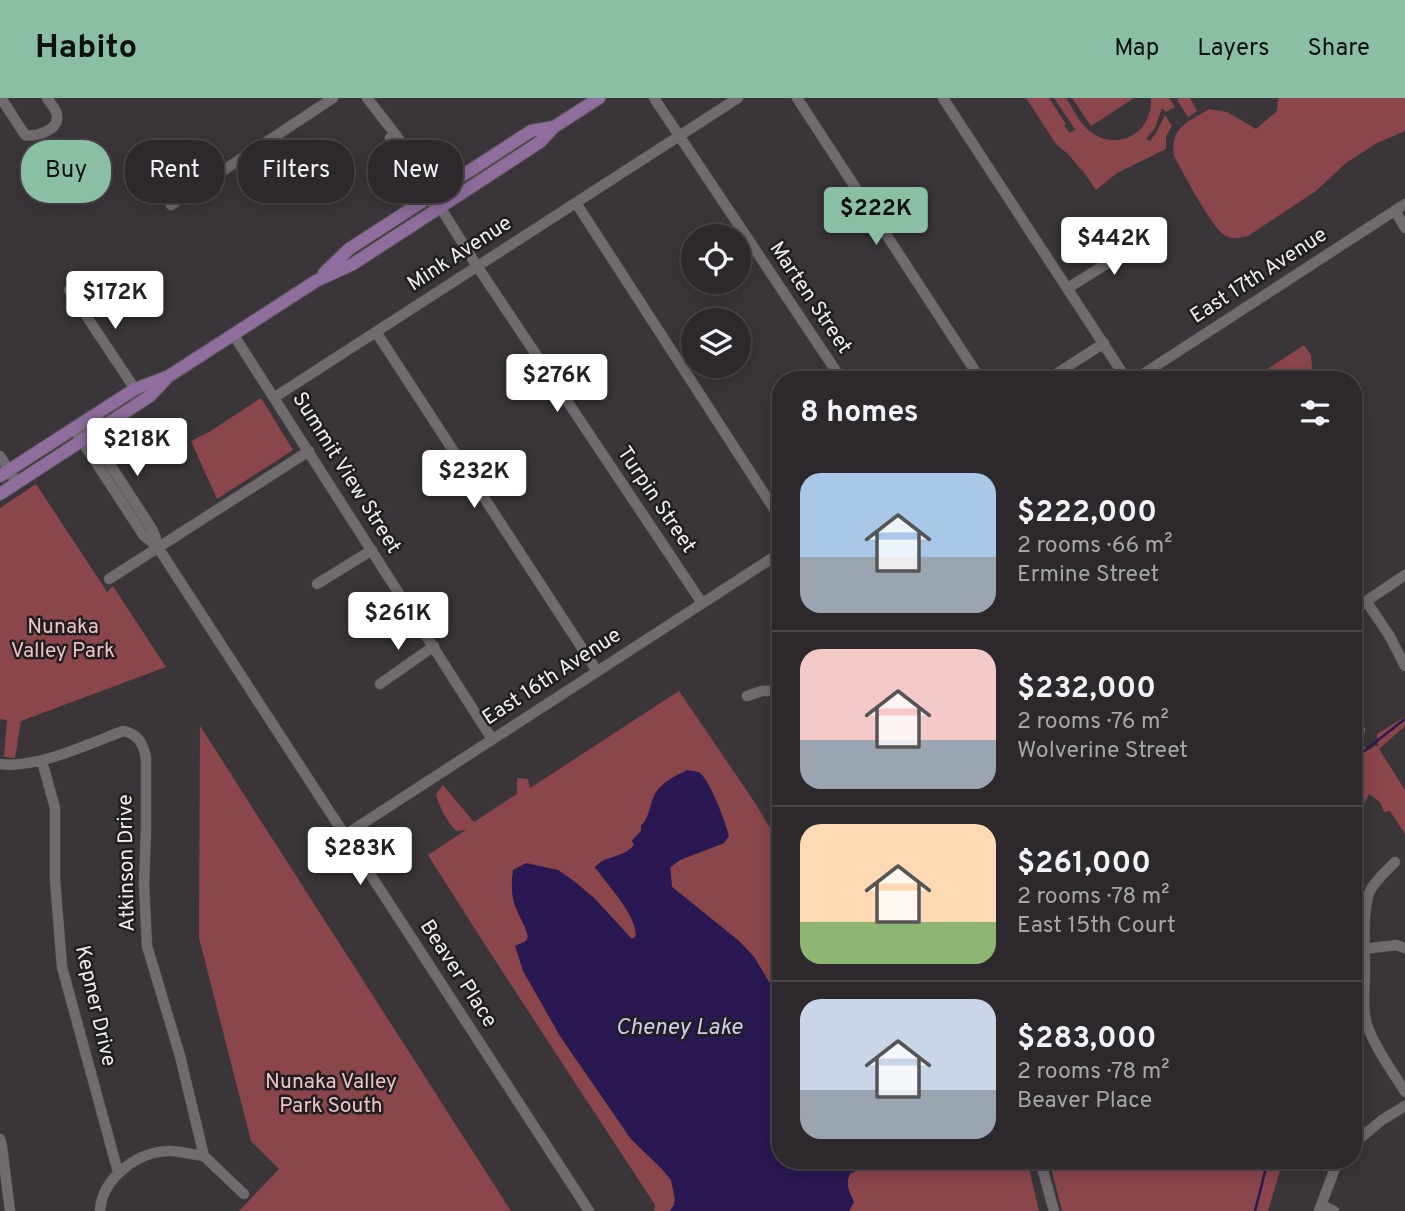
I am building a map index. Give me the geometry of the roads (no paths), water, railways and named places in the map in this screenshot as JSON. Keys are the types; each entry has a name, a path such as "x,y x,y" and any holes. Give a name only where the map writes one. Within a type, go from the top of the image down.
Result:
{"main road":[{"path":"3,474 135,389 169,376 316,281 354,264 540,142 554,127 599,98"},
{"path":"463,175 531,131 554,127"},
{"path":"316,281 349,249 420,203"},
{"path":"9,488 150,396 169,376"}],"street":[{"path":"1,98 25,135 32,137 57,121 57,114 47,98"},
{"path":"171,205 333,98"},
{"name":"Marten Street","path":"654,98 836,371"},
{"name":"Mink Avenue","path":"275,397 738,98"},
{"path":"797,98 975,371"},
{"path":"943,98 1121,371"},
{"name":"Turpin Street","path":"369,101 399,140"},
{"name":"Turpin Street","path":"437,203 702,603"},
{"path":"576,203 772,506"},
{"name":"East 17th Avenue","path":"1149,371 1405,204"},
{"path":"1395,210 1405,228"},
{"path":"1068,288 1143,240"},
{"path":"69,289 135,389"},
{"path":"376,332 597,671"},
{"name":"Summit View Street","path":"233,334 492,739"},
{"path":"1061,371 1104,343"},
{"name":"Beaver Place","path":"78,426 144,536 157,546 589,1211"},
{"path":"109,579 309,450"},
{"path":"0,456 9,488"},
{"path":"317,584 372,550"},
{"name":"East 16th Avenue","path":"345,835 772,558"},
{"path":"1362,604 1405,575"},
{"path":"1366,601 1389,635 1405,666"},
{"path":"380,684 434,646"},
{"path":"747,696 772,691"},
{"name":"Atkinson Drive","path":"0,764 42,761 123,731 140,739 146,758 144,885 148,946 180,1056 204,1156"},
{"name":"Kepner Drive","path":"42,761 55,808 55,880 62,967 118,1172"},
{"path":"1395,862 1371,890 1367,900 1364,1008 1371,1034 1405,1092"},
{"path":"1364,949 1396,945 1405,948"},
{"path":"1362,1137 1405,1106"},
{"path":"0,1139 10,1211"},
{"path":"100,1211 100,1200 118,1172 144,1156 170,1151 204,1156 244,1194"},
{"path":"1042,1169 1054,1211"},
{"path":"1334,1211 1320,1208 1335,1169"}],"water":[{"name":"Cheney Lake","path":"687,770 699,772 708,784 729,836 724,843 680,860 670,867 672,887 739,941 754,957 772,987 772,1169 860,1169 850,1173 848,1188 854,1202 849,1211 670,1211 675,1199 671,1180 631,1139 560,1036 523,971 515,946 526,941 528,937 514,901 513,870 526,863 558,870 594,898 632,939 636,936 631,919 595,867 634,845 632,841 641,831 653,798 669,780"}],"waterway":[{"path":"1362,754 1405,719"},
{"path":"1255,1211 1266,1169"}],"park label":[{"name":"Nunaka Valley Park","path":"63,639"},
{"name":"Nunaka Valley Park South","path":"331,1094"}]}
